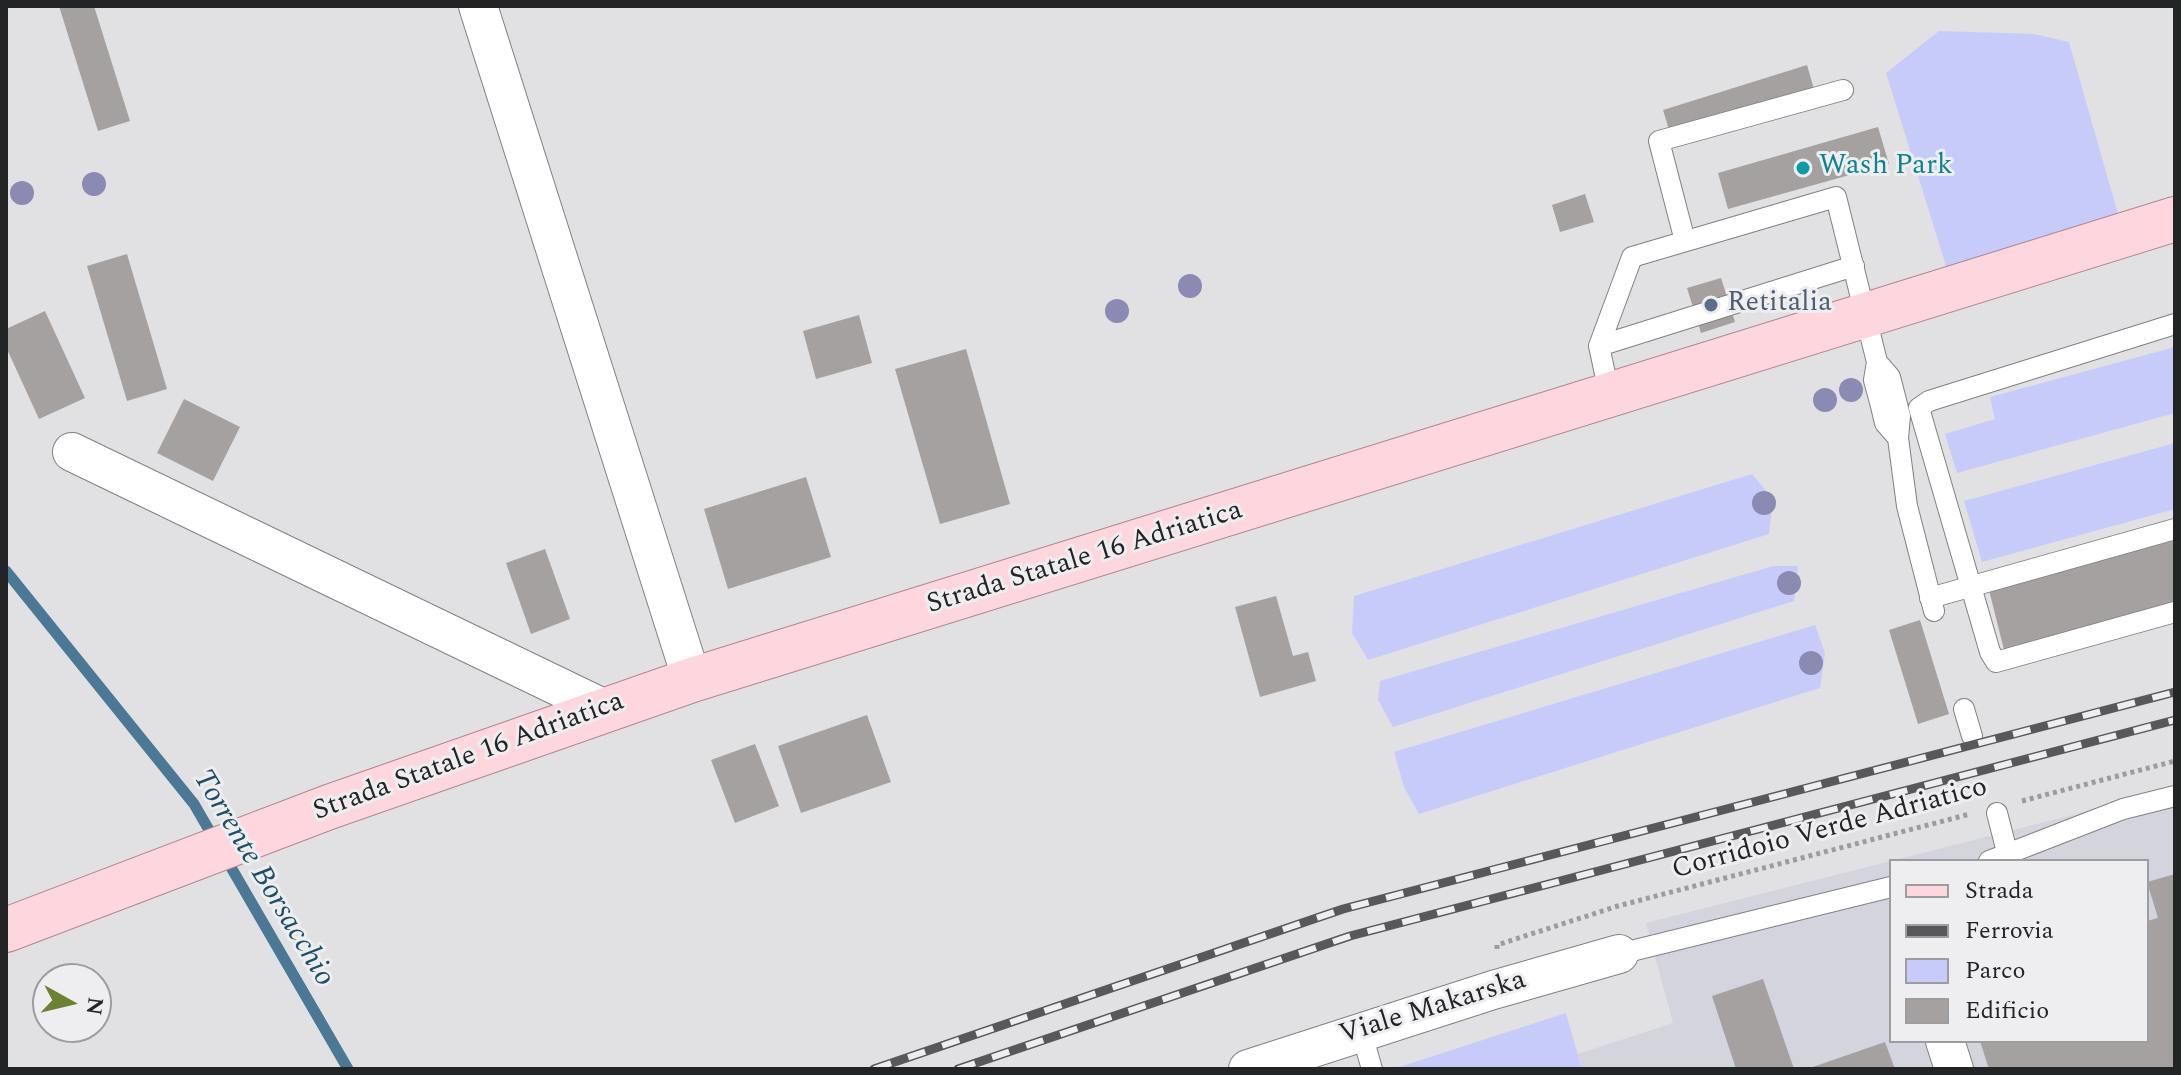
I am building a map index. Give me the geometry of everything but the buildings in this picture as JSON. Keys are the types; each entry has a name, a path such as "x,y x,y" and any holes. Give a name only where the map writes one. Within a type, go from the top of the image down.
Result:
{"main road":[{"name":"Strada Statale 16 Adriatica","path":"6,930 329,807 692,680 2175,219"}],"street":[{"path":"478,6 692,680"},
{"path":"72,452 605,709"},
{"name":"Viale Makarska","path":"1248,1069 1361,1031 1619,954"},
{"path":"1946,1043 1954,1069"}],"lane":[{"path":"1685,241 1659,141 1843,90"},
{"path":"1610,397 1599,346 1632,257 1836,197 1877,362 1890,377 1896,398 1907,506 1932,604 1970,586 2175,529"},
{"path":"1599,346 1854,266"},
{"path":"2175,324 1929,401 1919,408 1990,652 1996,662 2175,612"},
{"path":"1964,709 1972,736"},
{"path":"1997,813 1999,858 2123,809 2175,796"},
{"path":"1619,954 1889,887"},
{"path":"1361,1031 1372,1069"}],"path":[{"name":"Corridoio Verde Adriatico","path":"2020,801 2175,761"},
{"name":"Corridoio Verde Adriatico","path":"1497,945 1618,906 1974,813"}],"shaded area":[{"path":"2175,789 2175,1069 1582,1069 1578,1054 1673,1023 1646,923 1889,861 1889,1043 2149,1043 2149,859 1899,859"}],"green space":[{"path":"1939,31 2034,34 2069,42 2122,228 1950,279 1886,73"},
{"path":"2175,347 2175,413 1957,473 1945,434 1995,419 1990,397"},
{"path":"2175,443 2175,509 1982,562 1964,501"},
{"path":"1752,474 1773,499 1769,534 1368,660 1352,633 1354,596"},
{"path":"1773,566 1798,566 1794,601 1393,727 1378,700 1380,681"},
{"path":"1815,625 1825,653 1820,688 1419,814 1404,787 1394,752"},
{"path":"1566,1013 1582,1069 1393,1069"}],"waterway":[{"name":"Torrente Borsacchio","path":"6,571 194,804 216,842"},
{"name":"Torrente Borsacchio","path":"225,857 348,1069"}],"railway":[{"path":"874,1069 1343,909 2175,692"},
{"path":"958,1069 1350,936 2175,720"}],"place":[{"name":"Wash Park","path":"1803,168"},
{"name":"Retitalia","path":"1711,305"}]}
